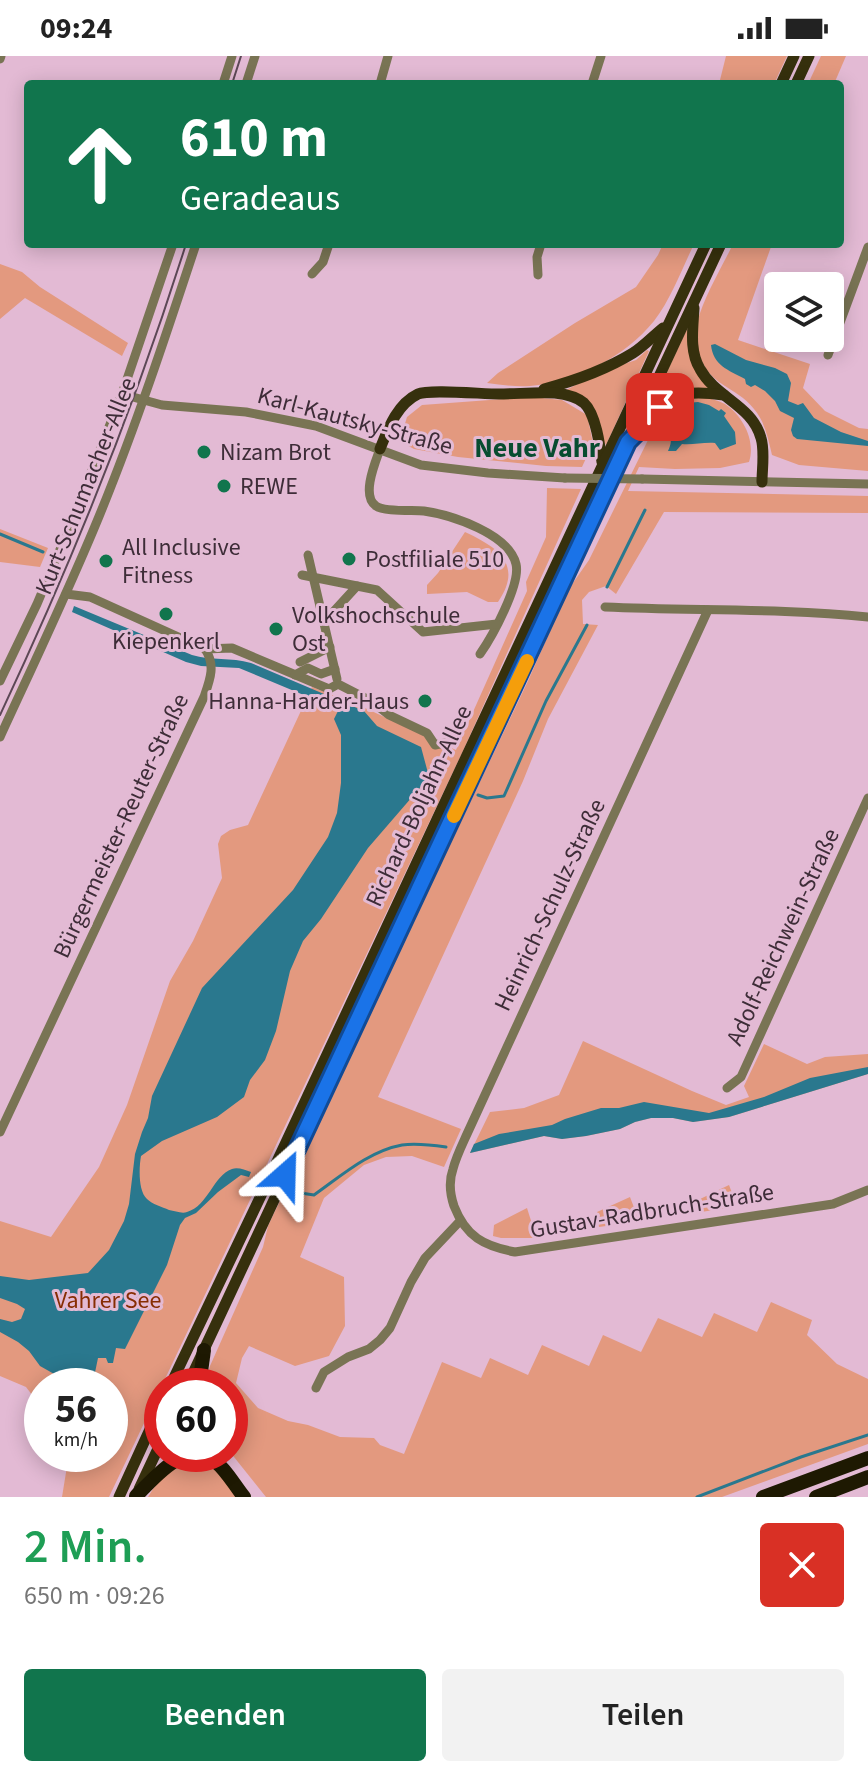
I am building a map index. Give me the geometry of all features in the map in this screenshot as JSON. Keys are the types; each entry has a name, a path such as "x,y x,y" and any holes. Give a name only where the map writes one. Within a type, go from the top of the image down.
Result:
{"highway":[{"path":"202,1368 204,1350"},
{"path":"136,1496 174,1461 192,1454 217,1462 244,1497"},
{"path":"763,1497 868,1458"},
{"path":"234,1472 253,1497"},
{"path":"816,1497 868,1477"}],"main road":[{"path":"783,80 794,56"},
{"path":"798,80 809,56"},
{"name":"Richard-Boljahn-Allee","path":"179,1368 704,248"},
{"name":"Richard-Boljahn-Allee","path":"196,1368 719,248"},
{"path":"695,299 692,334 695,357 700,369 724,396 750,416 762,440 762,482"},
{"path":"530,393 621,359 644,345 669,322"},
{"path":"380,449 395,416 408,400 421,392 557,393 584,403 590,412 603,464"},
{"path":"628,442 660,407 680,394 693,392 724,396"},
{"path":"119,1497 144,1442"},
{"path":"136,1496 147,1472"}],"street":[{"path":"224,80 232,56"},
{"path":"247,80 255,56"},
{"path":"381,80 388,56"},
{"path":"593,80 601,56"},
{"path":"828,355 868,247"},
{"name":"Kurt-Schumacher-Allee","path":"0,681 43,592 122,394 172,248"},
{"name":"Kurt-Schumacher-Allee","path":"0,737 100,514 143,401 195,248"},
{"path":"312,274 323,262 328,248"},
{"path":"538,275 540,248"},
{"name":"Karl-Kautsky-Straße","path":"122,394 162,405 278,417 327,429 421,465 565,478 868,484"},
{"path":"380,449 369,489 375,506 446,516 496,538 511,553 517,567 511,595 480,654"},
{"path":"295,675 308,668 321,674 336,674 324,622 308,576 308,555"},
{"path":"308,576 377,590 423,632 497,624"},
{"path":"71,581 82,587 90,597"},
{"path":"324,622 357,586"},
{"path":"66,594 90,597 207,653 232,648 329,689 338,684 371,701 389,715 427,733 435,745 449,742 451,736"},
{"path":"605,607 832,613 868,617"},
{"name":"Heinrich-Schulz-Straße","path":"460,1221 451,1198 452,1169 708,610"},
{"path":"300,662 330,647"},
{"name":"Bürgermeister-Reuter-Straße","path":"0,1132 204,697 212,667 207,653"},
{"name":"Adolf-Reichwein-Straße","path":"727,1088 741,1077 868,798"},
{"name":"Gustav-Radbruch-Straße","path":"460,1221 473,1236 485,1243 515,1252 833,1204 863,1193"},
{"path":"316,1388 324,1372 380,1340 390,1328 425,1258 460,1221"}],"green space":[{"path":"726,56 787,56 776,80 720,80"},
{"path":"821,56 846,56 836,80 810,80"},
{"path":"661,248 692,248 660,312 629,346 598,366 547,384 514,386 487,383 575,323 636,287"},
{"path":"731,248 771,248 738,340 764,349 764,352 774,352 810,364 803,388 825,411 859,428 868,429 868,471 799,465 772,455 758,414 747,401 709,373 703,364 696,331 700,313"},
{"path":"0,264 22,272 40,287 128,343 122,356 25,298 0,319"},
{"path":"687,329 716,390 666,397 651,409 650,408"},
{"path":"647,350 606,445 599,425 566,390 603,371 636,360"},
{"path":"700,396 725,404 737,415 746,430 751,446 749,462 720,468 639,467 628,491 868,496 868,513 664,512 616,594 606,586 589,592 582,600 583,624 598,625 548,719 523,781 378,1097 461,1129 444,1167 412,1156 386,1157 364,1165 324,1198 300,1257 344,1277 345,1326 329,1356 295,1366 249,1346 240,1368 209,1368 263,1247 268,1226 528,681 568,590 589,560 649,438 675,401"},
{"path":"532,397 562,400 587,415 593,443 582,467 458,457 414,449 403,443 401,437 407,417 422,405"},
{"name":"Vahrer See","path":"547,488 581,489 462,753 170,1368 144,1368 144,1423 128,1457 128,1368 24,1368 24,1386 0,1376 0,1221 51,1237 99,1167 127,1105 170,981 193,941 222,878 218,844 221,836 248,825 312,687 456,750 527,591 526,582 546,537"},
{"path":"0,529 48,548 40,567 0,562"},
{"path":"465,532 487,544 503,558 508,577 498,602 488,602 467,592 427,594 427,585"},
{"path":"583,1041 726,1105 749,1097 744,1086 764,1044 807,1064 825,1057 868,1054 868,1074 729,1117 693,1122 651,1118 586,1136 562,1139 544,1136 470,1153 490,1112 524,1108 559,1095"},
{"path":"729,1185 732,1193 724,1196 726,1208 695,1213 698,1200"},
{"path":"630,1197 638,1218 634,1219 635,1222 599,1227 597,1212"},
{"path":"527,1208 534,1238 493,1236 494,1225"},
{"path":"771,1302 812,1320 807,1335 837,1364 868,1379 868,1444 722,1497 266,1497 246,1472 248,1397 258,1408 288,1421 340,1437 374,1438 380,1445 404,1454 442,1362 481,1378 490,1358 528,1375 542,1345 589,1366 603,1335 641,1352 658,1318 702,1337 714,1313 757,1332"},
{"name":"Vahrer See","path":"66,1472 121,1472 109,1497 62,1497"},
{"path":"167,1472 220,1472 241,1497 148,1497"}],"water":[{"path":"715,344 746,360 787,374 791,383 788,401 798,405 803,403 814,418 868,441 868,446 797,439 791,430 794,418 780,411 765,391 746,384 745,379 718,362 712,352 711,345"},
{"path":"698,402 726,413 724,416 735,432 736,444 720,450 715,443 682,444 676,451 668,451 672,414 683,405"},
{"name":"Vahrer See","path":"74,606 192,655 251,663 364,711 377,726 421,747 428,773 441,779 439,784 430,780 425,782 368,848 303,941 290,971 276,1031 265,1060 250,1080 244,1097 217,1117 162,1141 141,1156 140,1179 144,1195 154,1204 181,1213 200,1204 220,1178 232,1169 251,1172 249,1177 241,1175 196,1213 185,1218 167,1265 125,1349 116,1348 113,1363 108,1363 106,1358 98,1358 96,1368 44,1368 29,1351 0,1332 0,1319 12,1322 21,1319 25,1309 0,1298 0,1276 29,1280 88,1273 109,1250 129,1204 135,1154 152,1096 202,988 293,890 328,837 337,813 341,783 341,735 334,719 338,711 239,668 186,662 72,612"},
{"path":"868,1067 868,1074 729,1117 693,1122 651,1118 586,1136 562,1139 544,1136 470,1153 474,1144 499,1134 552,1125 601,1108 619,1108 644,1102 709,1113 764,1097 810,1078"}],"waterway":[{"path":"607,587 645,510"},
{"path":"0,534 43,552"},
{"path":"478,795 487,798 504,796 546,701 587,625"},
{"path":"294,1192 314,1195 356,1165 390,1148 413,1144 446,1147"},
{"path":"697,1497 868,1435"}],"tram line":[{"path":"233,80 241,56"},
{"path":"0,715 101,483 146,364 185,248"}],"slow traffic":[{"path":"454,816 527,661"}],"place":[{"name":"Nizam Brot","path":"204,452"},
{"name":"REWE","path":"224,486"},
{"name":"Postfiliale 510","path":"349,559"},
{"name":"All Inclusive Fitness","path":"106,561"},
{"name":"Kiepenkerl","path":"166,614"},
{"name":"Volkshochschule Ost","path":"276,629"},
{"name":"Hanna-Harder-Haus","path":"425,701"}],"district":[{"name":"Neue Vahr","path":"537,448"}],"route":[{"path":"285,1175 628,442 660,407"}]}
